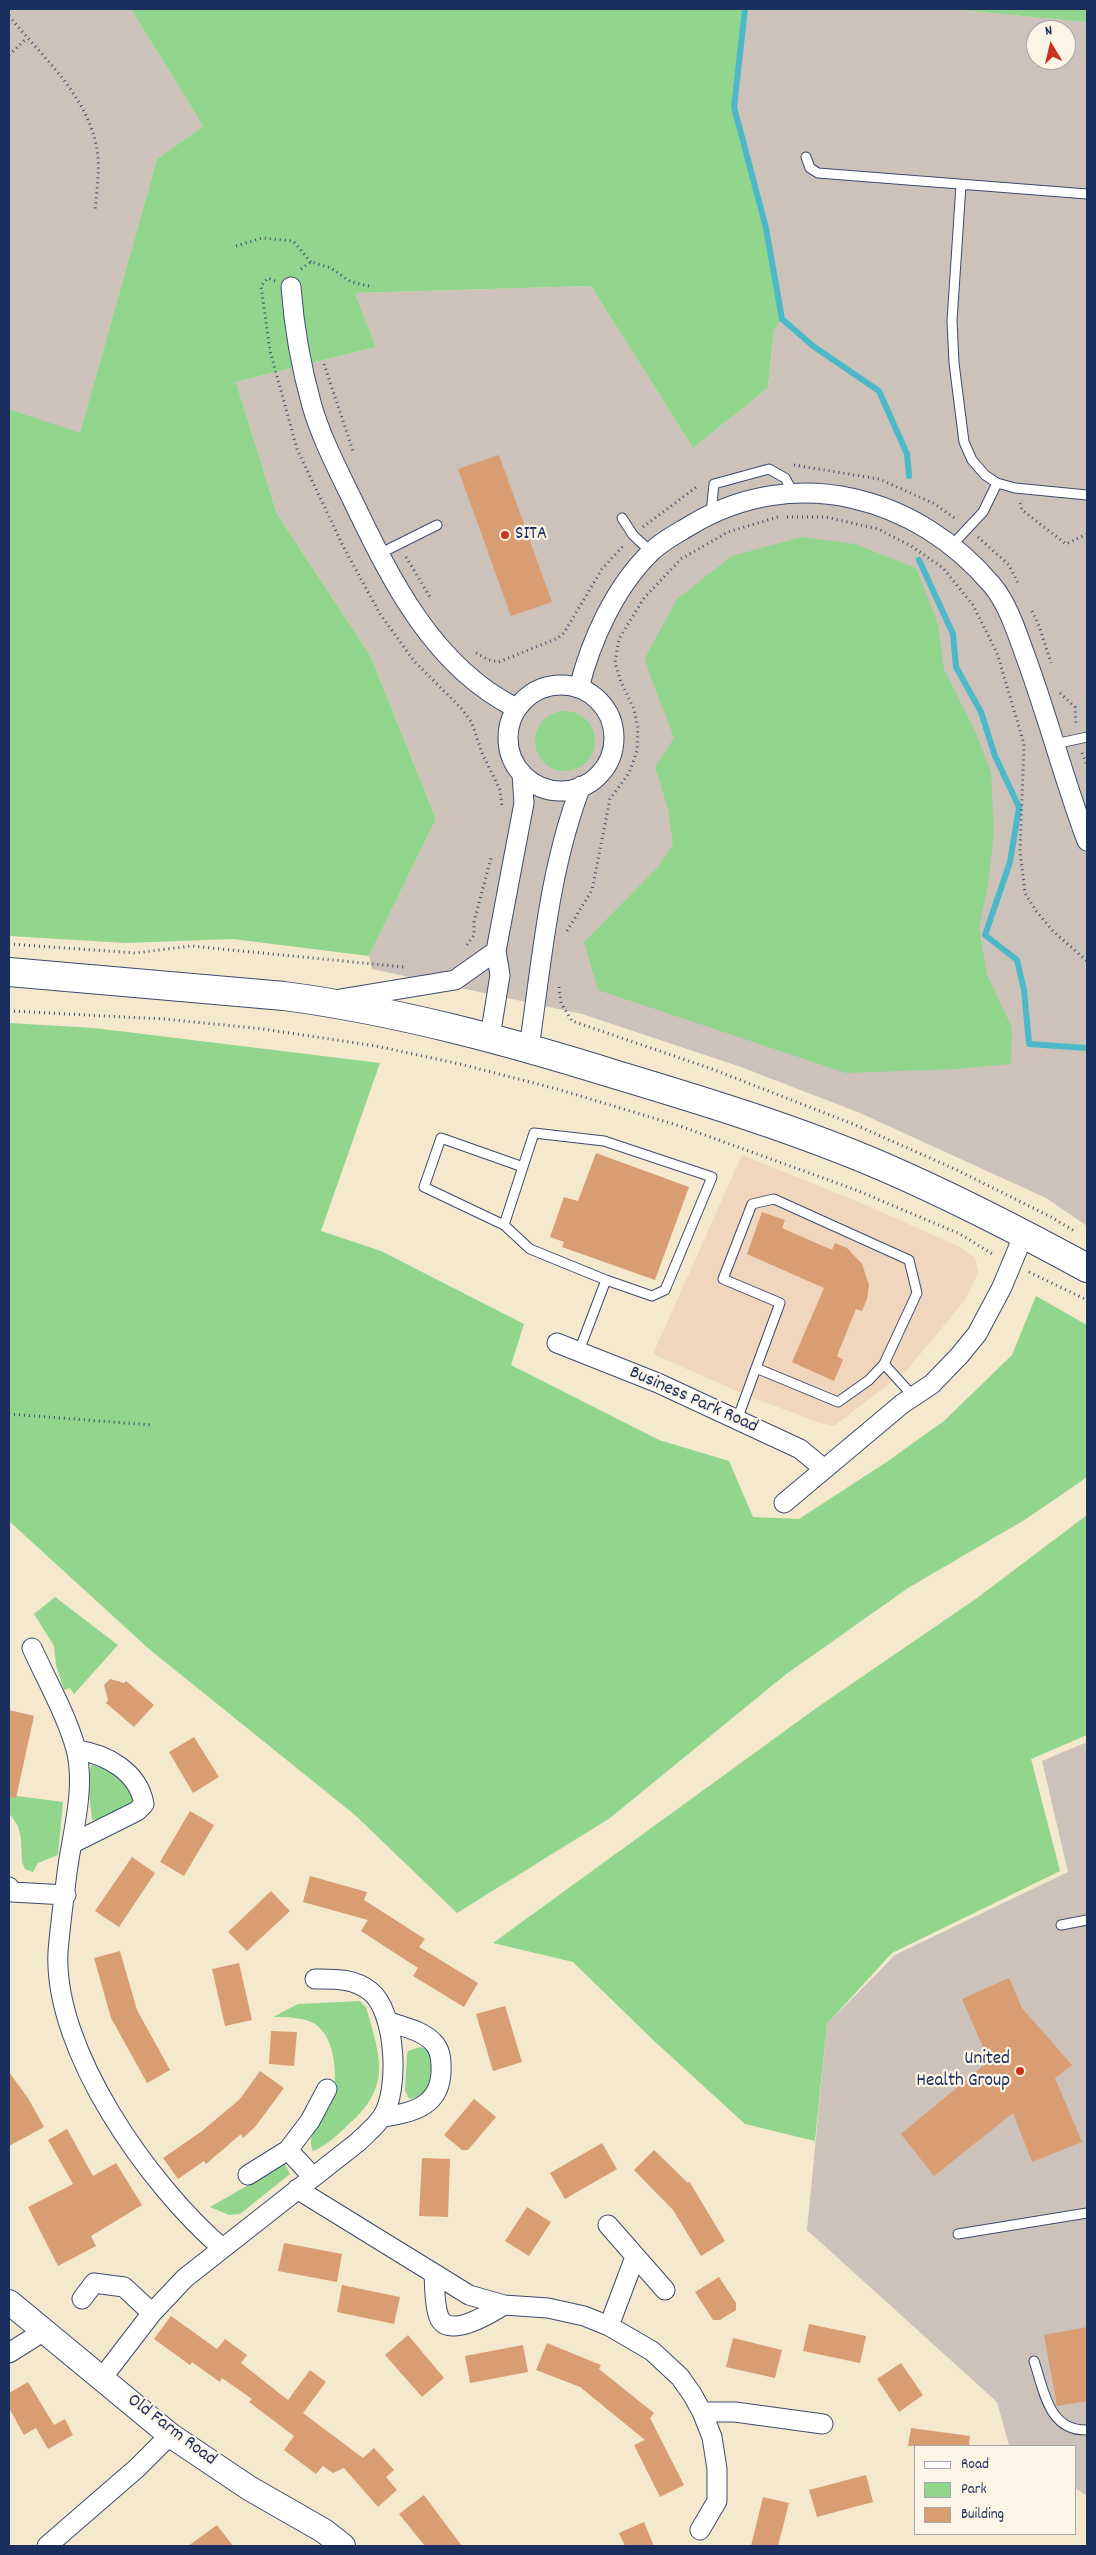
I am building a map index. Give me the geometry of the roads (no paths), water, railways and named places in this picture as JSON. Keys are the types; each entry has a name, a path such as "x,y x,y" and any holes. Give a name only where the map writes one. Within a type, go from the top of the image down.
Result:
{"main road":[{"path":"9,972 327,1001 490,1037 735,1111 874,1164 1024,1234 1087,1268"}],"street":[{"path":"291,287 293,325 312,408 334,462 378,554 398,588 436,644 481,685 500,700 516,708"},
{"path":"579,688 584,667 606,617 624,586 651,552 711,513 749,500 814,492 852,498 904,515 952,545 993,587 1016,629 1055,744 1070,798 1087,841"},
{"path":"567,685 579,688 598,700 610,719 613,736 611,753 607,763 592,780 582,786 566,790 550,790 535,784 522,774 512,760 508,742 509,724 516,708 533,692 544,687 567,685"},
{"path":"490,1037 500,975 496,951 524,803 522,774"},
{"path":"529,1048 550,904 567,824 582,786"},
{"path":"327,1001 455,980 496,951"},
{"path":"784,1503 823,1468 913,1396 932,1384 977,1334 1012,1264 1024,1234"},
{"name":"Business Park Road","path":"557,1344 579,1351 658,1384 800,1449 823,1468"},
{"path":"32,1648 55,1696 76,1750 79,1777 73,1843 67,1872 66,1895 58,1953 61,1992 70,2025 89,2073 124,2133 162,2188 195,2225 222,2248"},
{"path":"73,1843 137,1811 144,1804 142,1793 123,1767 96,1753 76,1750"},
{"path":"9,1887 12,1892 66,1895"},
{"path":"102,2378 152,2313 185,2278 358,2142 382,2117 392,2092 393,2064 388,2021 382,2005 370,1991 344,1979 315,1979"},
{"path":"382,2117 405,2114 419,2108 433,2098 440,2086 442,2071 441,2054 432,2042 419,2032 388,2021"},
{"path":"248,2175 288,2150 310,2121 327,2089"},
{"path":"288,2150 313,2176"},
{"path":"298,2189 469,2295 504,2305 548,2308 584,2316 609,2326 652,2351 680,2377 702,2412 712,2437 717,2470 717,2502 700,2530"},
{"path":"608,2225 665,2290"},
{"path":"609,2326 635,2257"},
{"path":"434,2274 439,2318 446,2326 456,2327 488,2315 504,2305"},
{"path":"82,2299 94,2283 124,2287 152,2313"},
{"name":"Old Farm Road","path":"9,2302 170,2435 249,2488 324,2531 343,2546"},
{"path":"9,2353 44,2330"},
{"path":"702,2412 735,2412 822,2424"},
{"path":"47,2546 137,2468 170,2435"}],"lane":[{"path":"806,157 810,168 818,173 1087,194"},
{"path":"961,185 952,321 964,442 972,460 985,475 997,483 1015,488 1087,495"},
{"path":"711,513 714,484 769,469 785,478 794,494"},
{"path":"952,545 983,512 997,483"},
{"path":"622,518 633,535 651,552"},
{"path":"378,554 436,525"},
{"path":"1055,744 1087,737"},
{"path":"504,1225 534,1133 604,1141 712,1177 665,1290 652,1296 530,1250 504,1225 424,1187 441,1138 523,1166"},
{"path":"737,1420 756,1368 780,1304 724,1279 752,1204 774,1199 909,1260 917,1293 884,1364 869,1380 838,1402 756,1368"},
{"path":"579,1351 606,1280"},
{"path":"884,1364 913,1396"},
{"path":"1061,1925 1087,1920"},
{"path":"958,2234 1087,2213"},
{"path":"1034,2361 1052,2414 1064,2425 1087,2430"}],"waterway":[{"path":"745,9 734,107 766,228 782,319 813,346 879,391 907,454 909,476"},
{"path":"919,560 953,634 956,667 981,712 995,756 1019,807 1010,862 985,935 1017,960 1024,990 1029,1044 1087,1048"}],"place":[{"name":"SITA","path":"505,535"},
{"name":"United Health Group","path":"1020,2071"}]}
